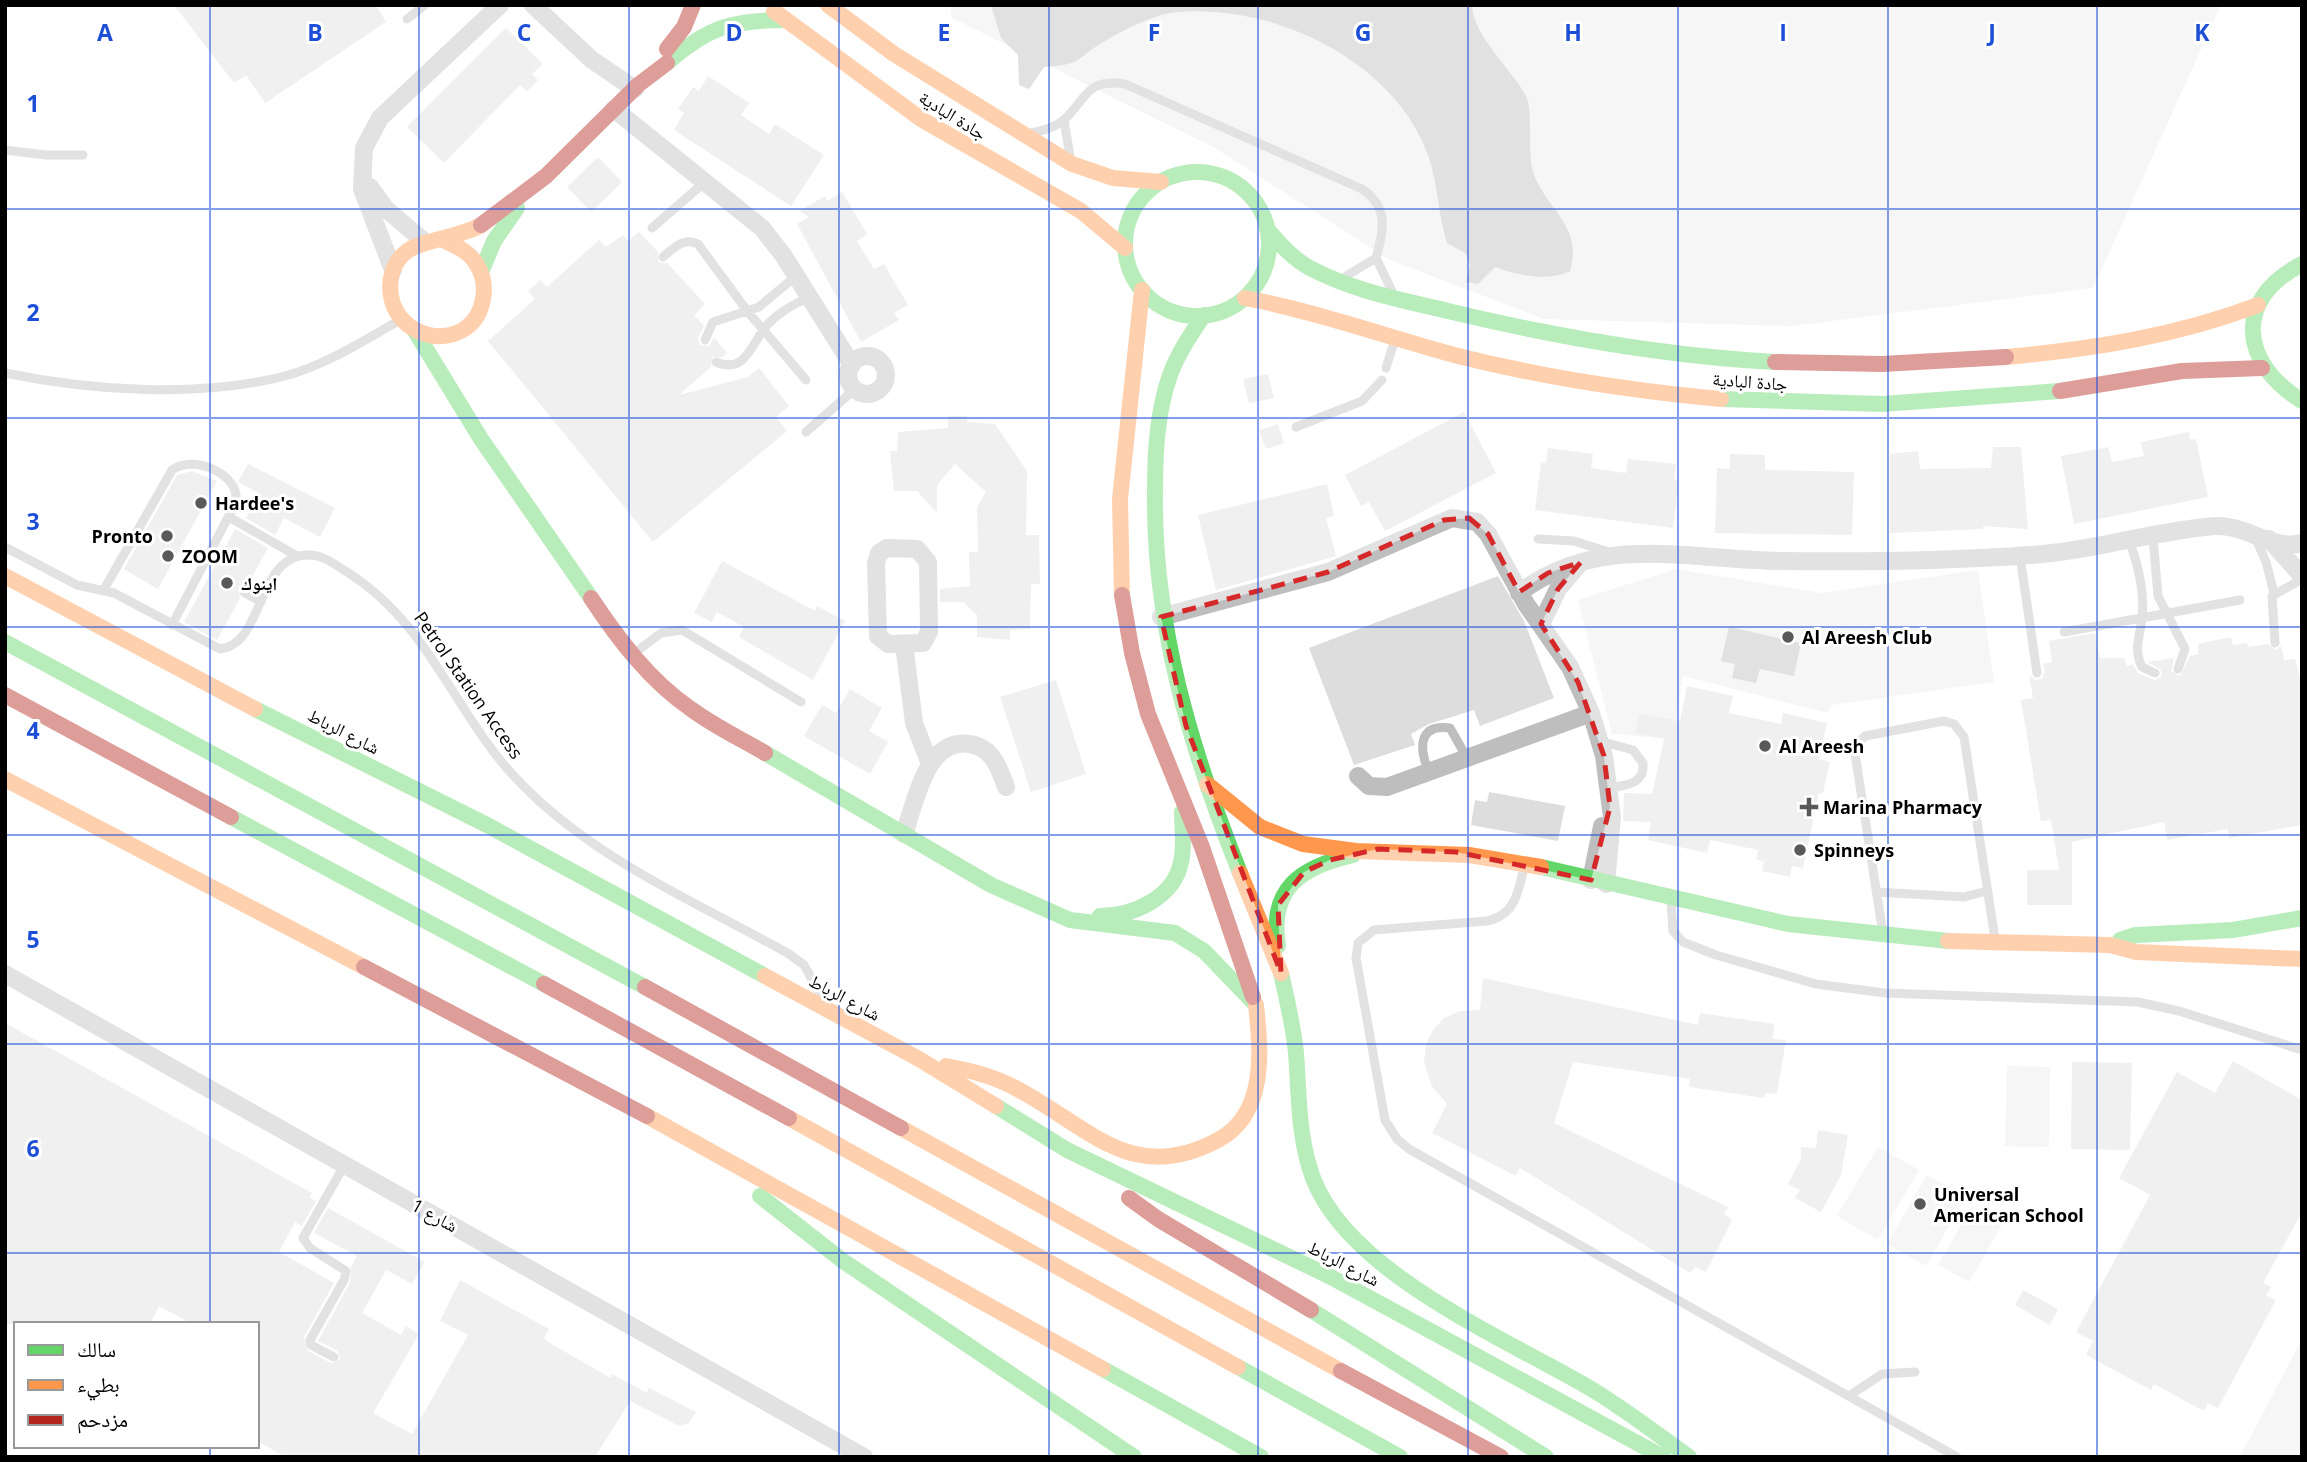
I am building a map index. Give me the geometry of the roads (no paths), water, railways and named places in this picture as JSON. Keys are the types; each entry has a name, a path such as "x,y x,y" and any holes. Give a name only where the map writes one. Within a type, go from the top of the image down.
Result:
{"main road":[{"path":"637,87 643,74 684,27 692,5"},
{"name":"جادة البادية","path":"767,5 920,119 1091,218 1125,248"},
{"name":"جادة البادية","path":"828,5 894,54 1019,135 1072,164 1113,178 1161,182"},
{"path":"786,20 747,20 712,27 691,41 637,87 522,197 478,226 405,252 393,270 391,300 401,320 415,331 515,489 632,656 690,709 991,886 1070,920 1175,933 1204,951 1255,1005"},
{"path":"1189,173 1219,176 1245,191 1255,202 1267,229 1267,259 1255,286 1245,298 1219,312 1190,316 1163,308 1142,290 1133,277 1125,248 1128,225 1137,203 1161,182 1189,173"},
{"path":"415,331 440,336 464,328 474,320 485,296 482,270 498,233 522,197"},
{"name":"جادة البادية","path":"1267,229 1300,262 1338,279 1395,297 1507,326 1611,346 1716,360 1822,366 1928,364 2087,349 2192,330 2258,304"},
{"path":"434,241 467,250 482,270"},
{"path":"2302,264 2270,284 2258,304 2252,338 2262,368 2276,386 2302,401"},
{"path":"919,1059 993,1077 1128,1154 1168,1160 1203,1151 1230,1131 1247,1111 1257,1083 1262,1053 1255,1005 1232,929 1181,793 1155,735 1132,654 1120,570 1119,486 1137,356 1142,290"},
{"name":"جادة البادية","path":"1245,298 1296,307 1465,357 1590,383 1692,397 1769,402 1910,404 2000,398 2076,389 2202,368 2262,368"},
{"path":"1204,315 1178,353 1164,396 1154,500 1156,575 1161,617 1179,702 1281,972"},
{"path":"464,328 454,354 464,410"},
{"name":"شارع الرباط","path":"5,576 206,684 487,825 919,1059 1067,1150 1339,1281 1663,1457"},
{"path":"5,642 178,738 731,1034 1501,1457"},
{"path":"5,695 155,779 434,924 694,1065 1400,1457"},
{"path":"5,779 675,1130 1261,1457"},
{"path":"1208,784 1254,823 1279,836 1320,846 1456,852 1525,864 1671,900 1789,925 1884,936 2110,946 2130,952 2266,955 2302,959"},
{"path":"1070,920 1107,917 1141,909 1161,894 1180,869 1181,793"},
{"path":"5,794 124,843"},
{"path":"1378,849 1317,865 1289,887 1275,919 1281,972 1293,1030 1299,1111 1309,1159 1322,1197 1370,1255 1472,1321 1607,1399 1689,1457"},
{"path":"2110,946 2129,936 2233,930 2302,918"},
{"path":"675,1130 844,1261 1134,1457"},
{"path":"1067,1150 1158,1219 1377,1349 1546,1457"}],"street":[{"path":"393,270 363,194 364,148 380,118 500,5"},
{"path":"533,5 592,60 637,87"},
{"path":"614,109 762,228 852,365"},
{"path":"362,180 386,209 434,241"},
{"path":"870,357 885,370 884,383 875,393 868,394 855,389 849,377 852,365 857,360 870,357"},
{"path":"1161,617 1328,572 1444,520 1461,517 1483,527 1519,593 1570,667 1591,713 1600,741 1612,820 1599,882"},
{"path":"1519,593 1548,573 1581,562 1613,554 1644,552 1785,561 2020,556 2214,527 2286,544 2302,543"},
{"path":"2261,536 2302,578"},
{"path":"887,548 917,549 928,562 928,636 919,644 904,644 884,643 877,631 876,558 887,548"},
{"path":"1541,624 1558,589 1581,562"},
{"path":"904,644 914,723 930,764"},
{"path":"1358,776 1369,786 1381,788 1591,713"},
{"path":"904,834 930,764 944,749 954,744 975,745 992,756 1006,787"},
{"name":"شارع 1","path":"5,974 864,1457"}],"lane":[{"path":"407,19 425,5"},
{"path":"1019,135 1043,130 1065,120 1083,94 1098,86 1116,83 1146,93 1369,194 1383,215 1383,232 1376,258 1395,297"},
{"path":"1065,120 1072,164"},
{"path":"5,150 46,155 83,155"},
{"path":"652,228 706,181"},
{"path":"663,257 681,243 690,241 698,244 748,312 806,380"},
{"path":"1338,279 1376,258"},
{"path":"705,340 709,327 719,319 748,312 782,290 796,276"},
{"path":"716,362 730,366 742,361 764,330 782,313 809,297"},
{"path":"5,373 48,382 107,387 234,386 288,375 335,356 401,320"},
{"path":"1386,368 1395,338"},
{"path":"1296,427 1362,401 1382,380"},
{"path":"806,432 855,389"},
{"path":"103,591 177,466 196,463 231,481 237,497 206,572 172,625"},
{"name":"Petrol Station Access","path":"229,517 297,556 324,558 371,587 411,627 490,747 523,786 560,821 602,850 789,954 810,973 829,1011"},
{"path":"2261,536 2274,593 2270,603 2275,643"},
{"path":"2153,537 2158,596 2165,614 2184,642 2185,656 2178,668"},
{"path":"1538,539 1586,544 1613,554"},
{"path":"2130,541 2136,560 2142,618 2136,649 2142,667 2155,673"},
{"path":"5,547 77,585 119,596 213,648 228,648 240,639 281,565 297,556"},
{"path":"2020,556 2037,673"},
{"path":"2274,593 2302,578"},
{"path":"244,592 261,602"},
{"path":"2064,632 2240,600"},
{"path":"632,656 661,633 681,630 801,702"},
{"path":"1884,936 1854,751 1856,743 1865,736 1944,721 1954,724 1964,737 1995,941"},
{"path":"1429,772 1421,749 1425,737 1438,728 1450,728 1456,734 1467,758"},
{"path":"1600,741 1633,750 1643,763 1642,774 1634,783 1608,788"},
{"path":"1525,864 1517,898 1502,916 1487,921 1374,930 1358,943 1356,958 1388,1127 1409,1149 1957,1457"},
{"path":"1876,892 1965,897 1987,891"},
{"path":"1671,900 1674,931 1683,942 1716,955 1816,984 1885,993 2138,1002 2302,1050"},
{"path":"334,1357 315,1347 310,1340 344,1280 346,1271 310,1248 303,1238 345,1164"},
{"path":"1849,1396 1882,1374 1914,1372"}],"place":[{"name":"Hardee's","path":"201,503"},
{"name":"Pronto","path":"167,536"},
{"name":"ZOOM","path":"168,556"},
{"name":"اينوك","path":"227,583"},
{"name":"Al Areesh Club","path":"1788,637"},
{"name":"Al Areesh","path":"1765,746"},
{"name":"Marina Pharmacy","path":"1809,807"},
{"name":"Spinneys","path":"1800,850"},
{"name":"Universal American School","path":"1920,1204"}]}
